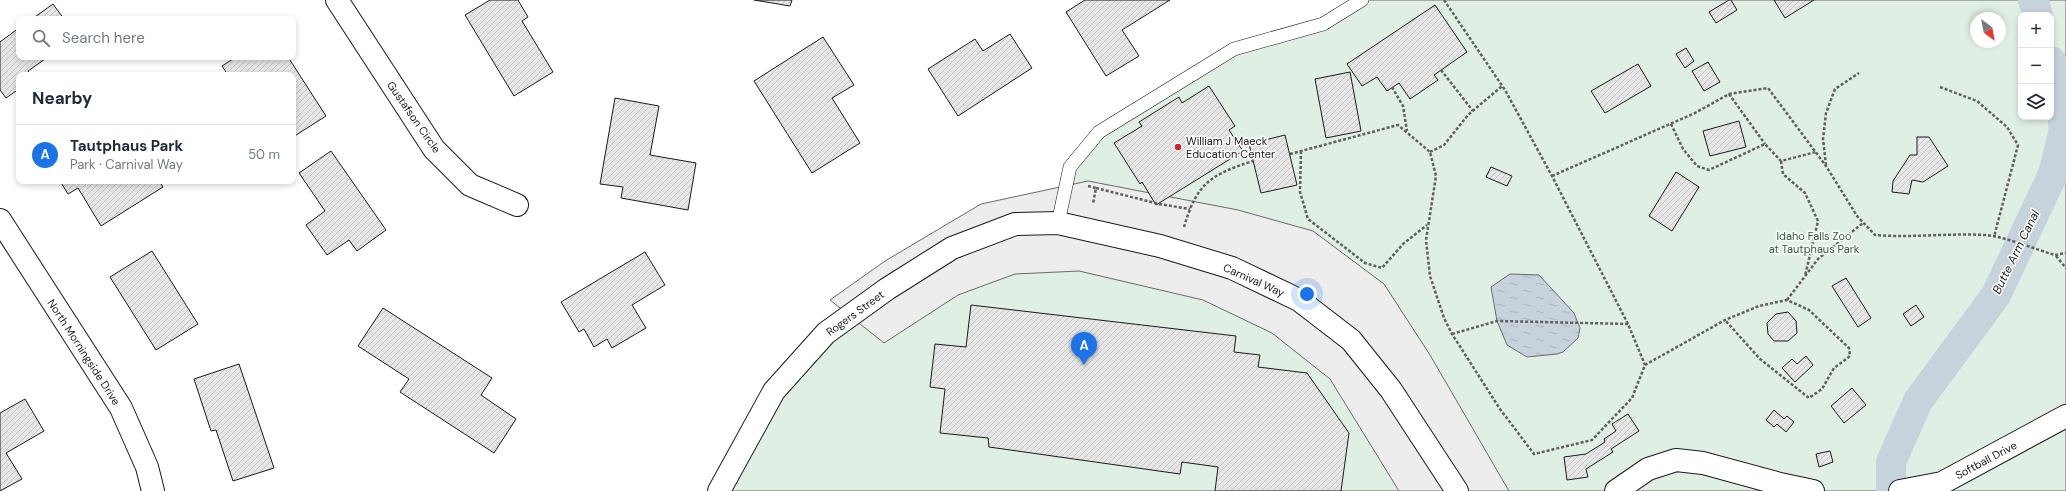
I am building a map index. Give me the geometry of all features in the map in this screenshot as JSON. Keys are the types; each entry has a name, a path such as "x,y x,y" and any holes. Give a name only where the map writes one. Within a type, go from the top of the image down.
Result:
{"street":[{"name":"Gustafson Circle","path":"337,0 434,148 470,185 516,205"},
{"name":"North Morningside Drive","path":"0,220 121,408 147,467 153,491"},
{"name":"Carnival Way","path":"1058,223 1178,251 1232,268 1299,300 1351,340 1391,390 1457,491"},
{"name":"Rogers Street","path":"719,491 774,391 826,333 887,290 952,248 1015,224 1058,223"},
{"name":"Softball Drive","path":"1906,490 1943,487 2066,416"},
{"path":"1616,491 1648,469 1676,460 1702,463 1780,484 1813,491"}],"lane":[{"path":"1058,223 1070,168 1099,132 1234,49 1323,24 1362,0"}],"path":[{"path":"1444,0 1502,86 1552,176 1628,324 1645,365"},
{"path":"1441,70 1473,111"},
{"path":"1826,166 1823,139 1826,113 1835,89 1859,73"},
{"path":"1430,152 1444,146 1473,111 1502,86"},
{"path":"1392,87 1403,106 1407,132"},
{"path":"1940,87 1977,101 2007,127 2018,145 1994,237"},
{"path":"1552,176 1672,124 1729,94 1768,88 1826,166 1857,216 1875,235 1901,237 1924,235 1994,237 2055,255 2066,253"},
{"path":"1729,94 1765,144 1781,161 1783,174 1805,193 1818,221 1805,276"},
{"path":"1672,124 1683,149 1697,166 1709,170 1765,144"},
{"path":"1290,154 1398,125 1430,152 1436,176 1426,240 1430,276 1444,318 1452,334 1500,408 1534,454 1592,440 1632,398 1645,365 1725,320 1759,306 1786,300 1809,310 1849,348 1850,356 1834,368 1822,389 1809,398 1760,359 1725,320"},
{"path":"1301,151 1300,192 1308,219 1365,263 1382,268 1403,244 1428,224"},
{"path":"1781,161 1816,152"},
{"path":"1178,251 1190,209 1200,189 1213,179 1231,169 1253,161"},
{"path":"1083,185 1159,204 1190,209"},
{"path":"1095,193 1096,188"},
{"path":"1786,300 1818,258 1863,222"},
{"path":"2055,255 2066,268"},
{"path":"1452,334 1497,321 1628,324"}],"green space":[{"name":"Idaho Falls Zoo at Tautphaus Park","path":"1362,0 2066,0 2066,491 719,491 826,333 1058,223 1070,167 1099,132 1234,49 1323,24"}],"shaded area":[{"path":"1088,181 1238,210 1313,231 1384,284 1430,355 1509,491 1399,491 1330,379 1272,333 1203,300 1079,271 1015,274 958,295 884,343 830,300 885,261 981,204"}],"water":[{"path":"1510,274 1539,275 1574,313 1580,328 1578,338 1563,352 1527,357 1507,345 1497,321 1491,287"}],"building":[{"path":"490,0 518,0 528,17 522,21 553,72 514,96 465,15"},
{"path":"754,0 792,0 790,6"},
{"path":"1085,0 1170,0 1122,30 1139,56 1106,76 1066,12"},
{"path":"1731,0 1737,10 1716,23 1709,12"},
{"path":"1774,0 1814,0 1785,18"},
{"path":"53,4 62,16 36,16"},
{"path":"1435,5 1467,52 1434,75 1438,80 1410,99 1399,83 1387,91 1377,77 1362,86 1347,64"},
{"path":"16,30 16,60 44,60 28,72 16,72 16,91 6,98 0,90 0,42"},
{"path":"1010,34 1032,68 958,116 928,69 975,39 983,51"},
{"path":"823,37 854,85 832,98 860,143 812,173 754,81"},
{"path":"1686,48 1694,61 1685,68 1676,54"},
{"path":"231,60 290,60 326,116 296,135 296,72 226,72 222,66"},
{"path":"1708,62 1720,82 1704,91 1692,71"},
{"path":"1638,64 1651,86 1605,113 1591,91"},
{"path":"1350,72 1361,131 1326,138 1315,79"},
{"name":"William J Maeck Education Center","path":"1209,86 1235,126 1229,130 1243,151 1156,205 1142,182 1140,184 1114,143 1142,126 1139,122 1179,97 1182,103"},
{"path":"615,98 659,106 650,155 696,163 688,210 621,198 623,187 600,184"},
{"path":"1739,121 1746,147 1710,156 1703,131"},
{"path":"1285,135 1297,185 1261,193 1249,144"},
{"path":"1917,137 1929,137 1948,166 1923,182 1912,180 1909,194 1892,192 1893,181 1910,155 1917,155"},
{"path":"331,151 386,230 357,251 349,240 327,255 306,225 325,211 299,173"},
{"path":"1491,167 1512,176 1507,186 1486,177"},
{"path":"1676,172 1699,187 1672,231 1649,216"},
{"path":"62,184 161,184 163,187 101,226 78,188 68,194"},
{"path":"152,251 198,324 156,350 110,277"},
{"path":"645,252 665,285 632,305 646,328 612,348 607,339 594,347 584,329 579,332 561,302"},
{"path":"1846,278 1871,318 1858,327 1832,286"},
{"path":"971,305 1236,336 1234,352 1260,355 1258,367 1307,373 1349,433 1341,491 1215,491 1218,467 1182,462 1180,474 989,447 988,438 940,433 945,389 930,387 935,344 966,347"},
{"path":"1916,305 1924,317 1911,326 1903,314"},
{"path":"383,308 492,378 481,395 516,419 494,453 400,392 409,379 358,346"},
{"path":"1788,312 1796,321 1797,333 1788,341 1774,341 1768,334 1767,323 1776,314"},
{"path":"1806,356 1813,365 1795,382 1782,368 1792,359 1797,364"},
{"path":"239,364 274,468 233,481 216,430 211,431 194,379"},
{"path":"1852,388 1866,405 1844,423 1831,406"},
{"path":"25,399 44,431 6,453 22,479 0,491 0,413"},
{"path":"1774,410 1784,419 1787,416 1794,422 1786,432 1777,424 1774,427 1766,420"},
{"path":"1628,414 1639,431 1611,449 1613,452 1586,469 1588,477 1567,480 1564,457 1586,454 1605,442 1604,439 1616,431 1612,424"},
{"path":"1830,451 1833,462 1819,467 1816,454"}],"waterway":[{"name":"Butte Arm Canal","path":"2033,0 2037,12"},
{"name":"Butte Arm Canal","path":"1891,491 1891,462 1918,401 1996,295 2053,174 2064,130 2058,85 2054,71"}],"place":[{"name":"William J Maeck Education Center","path":"1178,147"},
{"name":"Tautphaus Park","path":"1084,365"}]}
